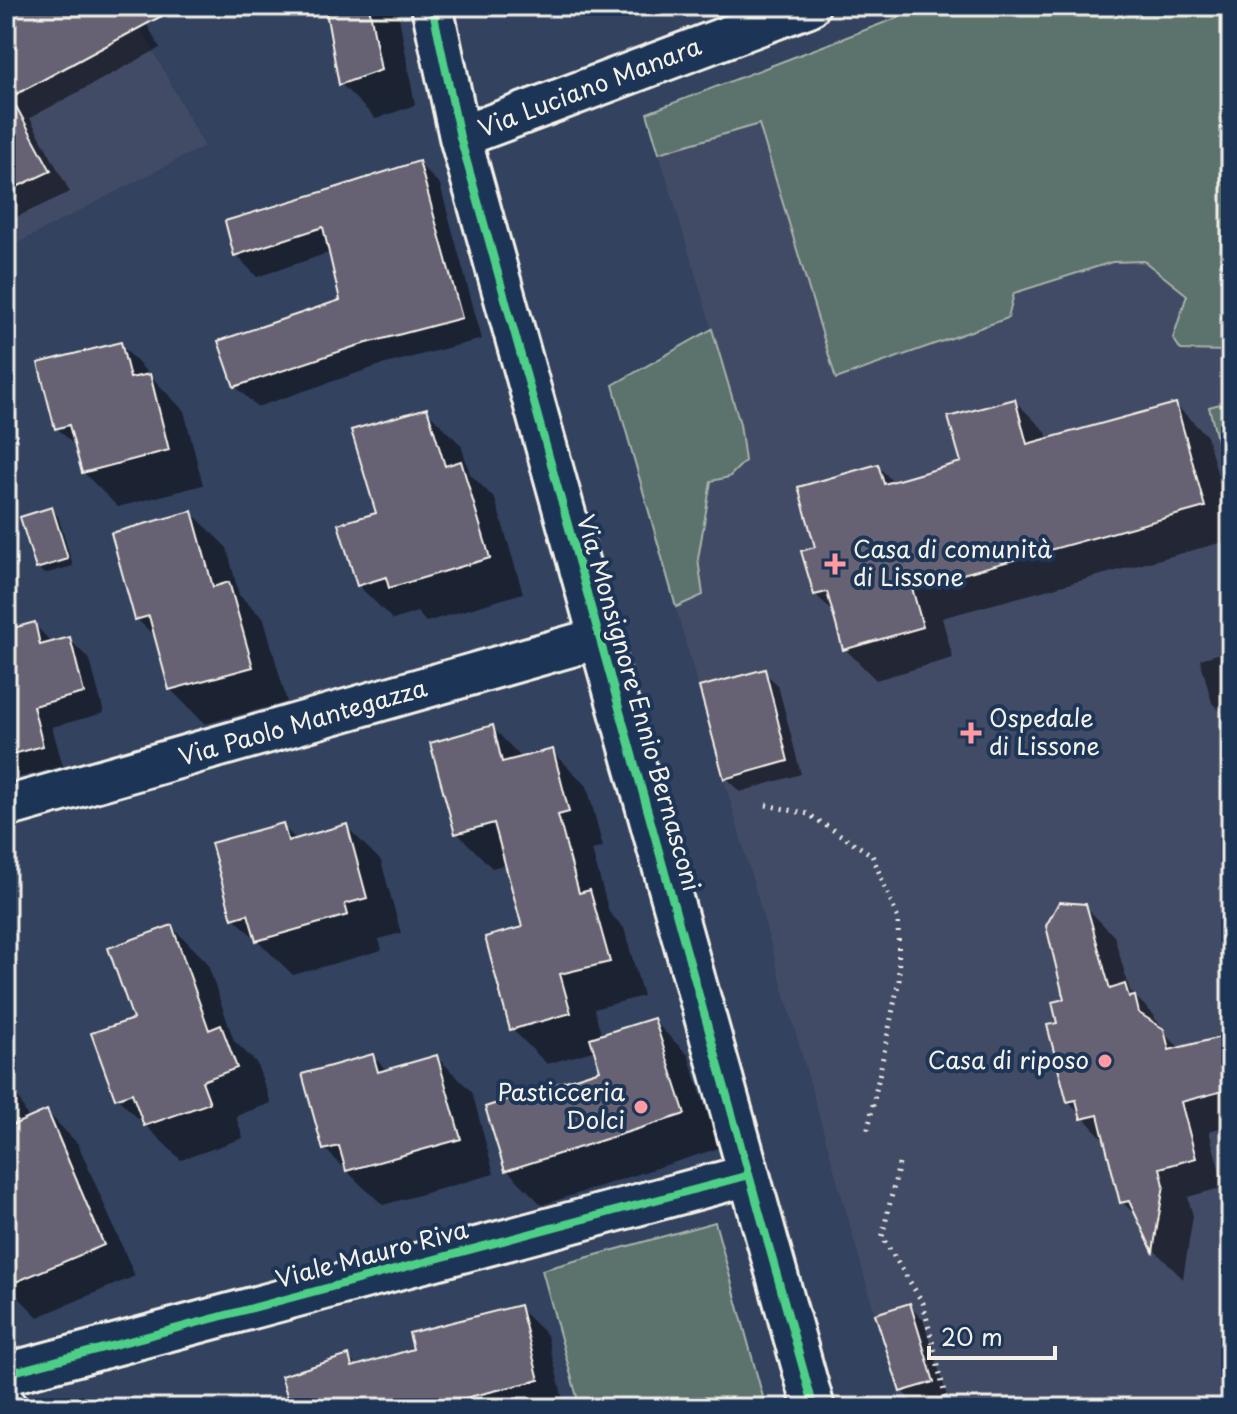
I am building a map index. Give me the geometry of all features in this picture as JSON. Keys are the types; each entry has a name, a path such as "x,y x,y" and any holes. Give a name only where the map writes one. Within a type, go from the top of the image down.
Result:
{"street":[{"name":"Via Monsignore Ennio Bernasconi","path":"432,6 460,137 814,1408"},
{"name":"Via Luciano Manara","path":"460,137 809,6"},
{"name":"Via Paolo Mantegazza","path":"6,807 599,638"},
{"name":"Viale Mauro Riva","path":"6,1374 749,1175"}],"path":[{"path":"766,805 808,814 872,855 898,919 899,980 867,1134"},
{"path":"899,1164 882,1237 923,1303 948,1408"}],"shaded area":[{"path":"6,6 129,6 204,146 6,249"},
{"name":"Ospedale di Lissone","path":"928,6 1231,6 1231,1408 904,1408 613,385 712,329 647,113"}],"green space":[{"path":"928,6 1231,6 1231,351 1181,350 1173,338 1187,295 1144,261 1112,262 1014,293 1008,318 836,379 759,124 659,153 647,113"},
{"path":"712,329 740,424 745,461 729,477 711,481 698,559 703,595 676,607 613,385"},
{"path":"1231,401 1231,496 1209,407"},
{"path":"715,1222 766,1408 580,1408 542,1270"}],"building":[{"path":"6,6 180,6 11,97 51,171 6,192"},
{"path":"325,6 369,6 381,70 339,85"},
{"path":"419,161 462,318 356,346 234,387 218,341 340,300 323,227 234,256 225,221"},
{"path":"121,342 130,378 150,374 169,450 82,473 69,425 55,429 38,363"},
{"path":"1015,399 1027,444 1176,403 1205,507 912,588 923,627 843,650 827,592 814,595 801,551 815,547 798,487 878,464 884,484 961,462 948,417"},
{"path":"427,408 445,466 461,461 490,558 389,588 386,577 357,586 338,524 376,513 351,430"},
{"path":"52,507 68,559 36,569 20,517"},
{"path":"192,511 213,587 229,582 253,667 169,690 149,616 135,620 111,533"},
{"path":"35,622 40,645 70,637 84,693 33,706 43,746 6,756 6,630"},
{"path":"765,669 788,761 724,779 699,687"},
{"path":"493,725 502,762 553,749 569,812 558,815 579,893 590,890 610,962 560,974 571,1013 510,1030 485,937 522,927 494,823 455,834 430,743"},
{"path":"283,823 288,841 347,824 367,898 345,904 348,915 256,941 248,914 232,919 211,843"},
{"name":"Casa di riposo","path":"1059,902 1086,904 1110,989 1125,984 1129,997 1135,996 1139,1013 1164,1029 1169,1050 1225,1036 1231,1059 1231,1089 1181,1102 1196,1158 1160,1168 1164,1185 1153,1252 1129,1201 1120,1203 1098,1115 1081,1119 1076,1100 1067,1102 1047,1025 1057,1023 1052,1002 1064,999 1046,926"},
{"path":"172,925 209,1030 221,1025 237,1068 202,1081 210,1103 144,1126 132,1093 115,1099 91,1033 133,1019 108,948"},
{"path":"654,1018 685,1114 505,1171 485,1107 600,1070 590,1038"},
{"path":"373,1054 378,1072 437,1055 461,1139 346,1171 339,1146 323,1150 302,1074"},
{"path":"47,1110 104,1245 6,1286 6,1128"},
{"path":"910,1303 934,1382 900,1392 875,1314"},
{"path":"520,1305 539,1380 424,1408 291,1408 281,1376 349,1355 352,1367 413,1349 409,1333"}],"cycle path":[{"path":"432,6 460,137 814,1408"},
{"path":"6,1374 749,1175"}],"place":[{"name":"Casa di comunità di Lissone","path":"835,564"},
{"name":"Ospedale di Lissone","path":"971,733"},
{"name":"Casa di riposo","path":"1105,1061"},
{"name":"Pasticceria Dolci","path":"641,1107"}]}
